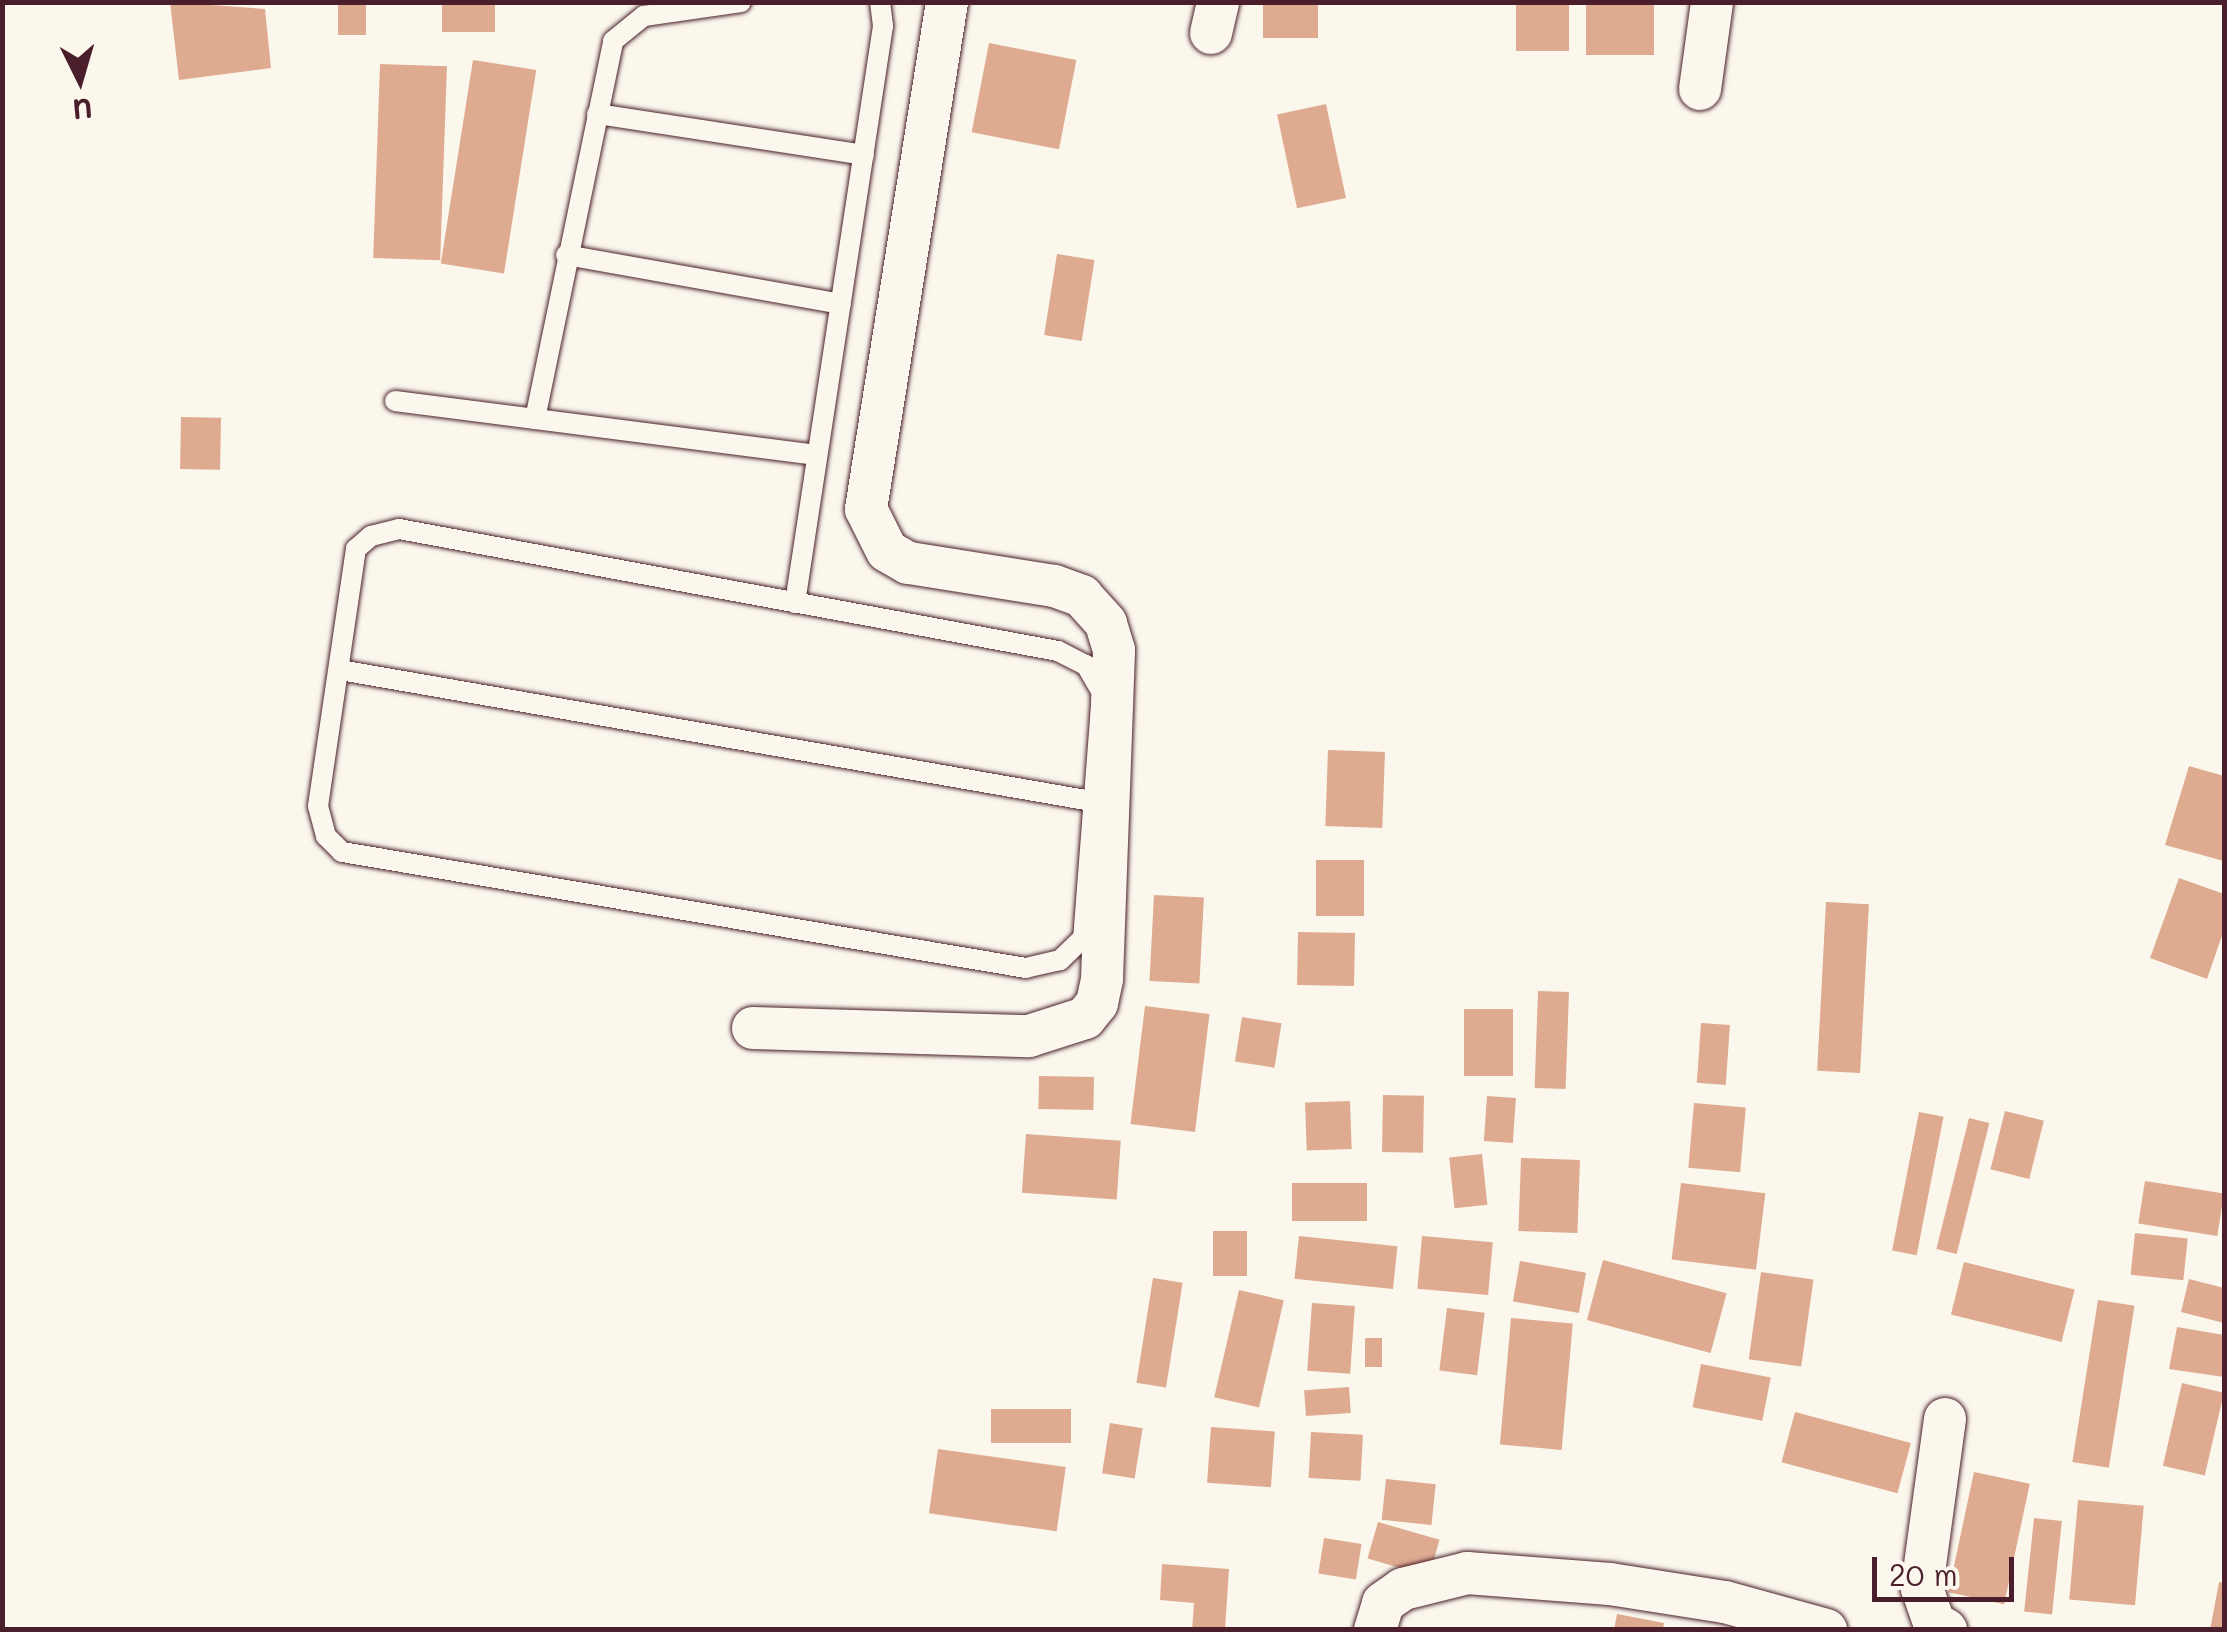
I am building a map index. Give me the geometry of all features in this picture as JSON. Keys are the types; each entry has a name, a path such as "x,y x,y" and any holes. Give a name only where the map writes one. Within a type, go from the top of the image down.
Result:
{"street":[{"path":"752,1028 1029,1036 1084,1018 1097,1003 1102,979 1114,650 1106,623 1082,596 1054,586 908,563 887,551 866,509 947,2"},
{"path":"1700,89 1712,2"},
{"path":"1945,1419 1922,1588 1934,1623 1946,1630"},
{"path":"1375,1630 1383,1603 1403,1588 1467,1574 1610,1584 1725,1602 1826,1630"}],"lane":[{"path":"535,419 613,41 628,23 741,2"},
{"path":"795,603 883,26 880,2"},
{"path":"597,114 864,155"},
{"path":"566,255 840,304"},
{"path":"395,401 817,456"},
{"path":"384,530 1058,652 1086,665 1102,693 1083,938 1060,960 1026,968 356,858 332,845 318,806 340,670 356,549 384,530"},
{"path":"340,670 1091,801"}],"building":[{"path":"170,2 265,9 271,68 179,80"},
{"path":"338,2 366,2 366,35 338,35"},
{"path":"442,2 495,2 495,32 442,32"},
{"path":"1263,2 1318,2 1318,38 1263,38"},
{"path":"1516,2 1569,2 1569,51 1516,51"},
{"path":"1586,2 1654,2 1654,55 1586,55"},
{"path":"989,43 1076,60 1059,149 972,132"},
{"path":"473,60 536,70 504,273 441,263"},
{"path":"380,64 447,66 440,260 373,258"},
{"path":"1326,104 1346,198 1297,208 1277,114"},
{"path":"1057,254 1095,260 1082,341 1044,335"},
{"path":"181,417 221,418 220,470 180,469"},
{"path":"1328,750 1385,752 1382,828 1325,826"},
{"path":"2189,766 2224,776 2224,861 2165,845"},
{"path":"1316,860 1364,860 1364,916 1316,916"},
{"path":"2179,878 2224,894 2224,930 2207,979 2150,958"},
{"path":"1154,895 1204,898 1199,983 1149,981"},
{"path":"1826,902 1869,904 1860,1073 1817,1071"},
{"path":"1298,932 1355,933 1354,986 1297,985"},
{"path":"1538,991 1569,992 1566,1089 1535,1088"},
{"path":"1145,1006 1210,1014 1195,1132 1130,1124"},
{"path":"1464,1009 1513,1009 1513,1076 1464,1076"},
{"path":"1242,1017 1282,1023 1274,1068 1235,1061"},
{"path":"1701,1023 1730,1025 1726,1085 1697,1083"},
{"path":"1039,1076 1094,1077 1093,1110 1038,1109"},
{"path":"1383,1095 1424,1096 1423,1153 1382,1152"},
{"path":"1487,1096 1516,1098 1513,1143 1484,1141"},
{"path":"1350,1101 1352,1149 1307,1151 1305,1103"},
{"path":"1694,1103 1746,1108 1740,1172 1688,1168"},
{"path":"2005,1111 2044,1121 2029,1179 1990,1169"},
{"path":"1919,1112 1944,1117 1917,1255 1892,1250"},
{"path":"1969,1118 1989,1123 1957,1254 1936,1249"},
{"path":"1026,1134 1121,1141 1117,1199 1022,1193"},
{"path":"1482,1154 1487,1205 1455,1208 1449,1157"},
{"path":"1521,1158 1580,1160 1577,1233 1518,1231"},
{"path":"2145,1181 2224,1194 2217,1236 2138,1223"},
{"path":"1292,1183 1367,1183 1367,1221 1292,1221"},
{"path":"1681,1183 1765,1193 1756,1270 1672,1259"},
{"path":"1213,1231 1247,1231 1247,1276 1213,1276"},
{"path":"2135,1233 2188,1239 2183,1280 2131,1275"},
{"path":"1299,1236 1397,1246 1393,1289 1295,1279"},
{"path":"1422,1236 1493,1242 1488,1295 1417,1289"},
{"path":"1603,1260 1727,1293 1711,1353 1587,1320"},
{"path":"1520,1261 1586,1273 1579,1313 1513,1301"},
{"path":"1964,1262 2075,1290 2062,1342 1951,1314"},
{"path":"1761,1272 1813,1279 1801,1367 1749,1359"},
{"path":"1153,1278 1183,1283 1166,1387 1136,1383"},
{"path":"2189,1279 2224,1288 2224,1323 2181,1312"},
{"path":"1239,1290 1284,1300 1259,1408 1214,1397"},
{"path":"2098,1300 2135,1306 2109,1468 2072,1462"},
{"path":"1312,1303 1355,1306 1350,1374 1307,1371"},
{"path":"1447,1308 1485,1313 1477,1375 1439,1371"},
{"path":"1511,1318 1573,1323 1562,1450 1500,1445"},
{"path":"2177,1327 2224,1335 2224,1377 2169,1369"},
{"path":"1365,1338 1382,1338 1382,1367 1365,1367"},
{"path":"1701,1364 1771,1378 1762,1421 1693,1407"},
{"path":"2182,1383 2224,1393 2205,1475 2163,1466"},
{"path":"1349,1387 1351,1413 1306,1416 1304,1390"},
{"path":"991,1409 1071,1409 1071,1443 991,1443"},
{"path":"1795,1412 1911,1443 1897,1493 1782,1462"},
{"path":"1110,1423 1143,1428 1135,1479 1102,1473"},
{"path":"1211,1427 1275,1431 1271,1487 1207,1483"},
{"path":"1311,1432 1363,1435 1361,1481 1309,1478"},
{"path":"938,1449 1066,1467 1057,1531 929,1513"},
{"path":"1974,1472 2030,1484 2004,1604 1948,1592"},
{"path":"1386,1479 1436,1484 1431,1525 1382,1520"},
{"path":"2078,1500 2144,1506 2135,1605 2069,1600"},
{"path":"2034,1518 2062,1521 2052,1614 2024,1611"},
{"path":"1378,1522 1440,1540 1429,1576 1368,1559"},
{"path":"1324,1538 1362,1544 1356,1580 1318,1574"},
{"path":"1162,1564 1229,1569 1225,1630 1192,1630 1194,1603 1160,1600"},
{"path":"2219,1582 2224,1583 2224,1630 2210,1630"},
{"path":"1617,1614 1664,1623 1663,1630 1614,1630"}]}
